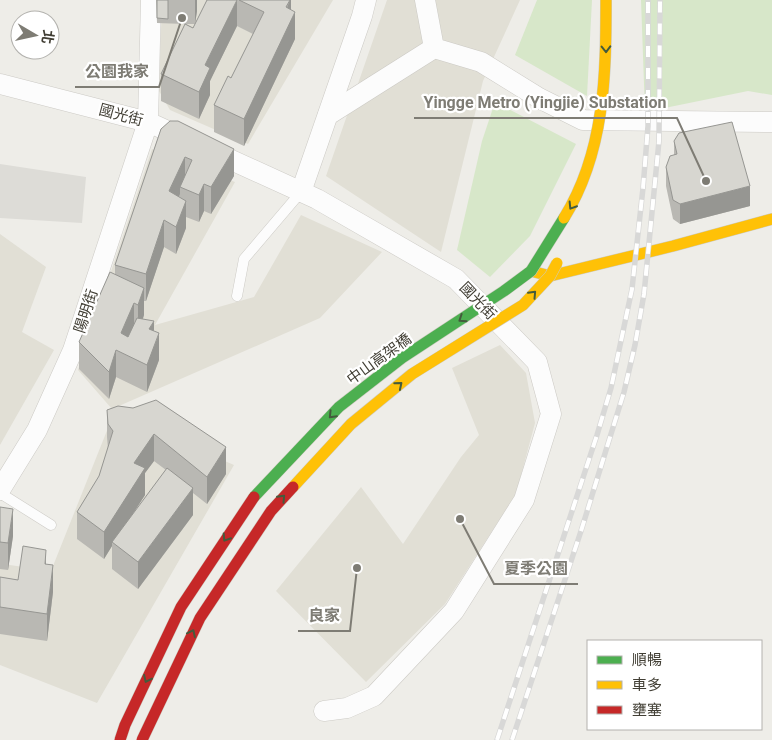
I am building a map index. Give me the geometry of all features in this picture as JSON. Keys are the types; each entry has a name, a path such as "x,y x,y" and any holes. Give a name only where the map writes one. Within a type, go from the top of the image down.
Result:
{"street":[{"name":"陽明街","path":"0,491 37,430 73,350 148,122 151,0"},
{"path":"301,192 366,0"},
{"path":"425,0 434,48"},
{"name":"中山高架橋","path":"120,740 181,607 254,496 339,407 402,358 531,271 577,196 597,138 606,62 606,0"},
{"path":"328,115 434,48 481,62 539,98 583,120 772,122"},
{"name":"國光街","path":"0,84 148,122 301,192 456,279 537,362 552,414 524,500 454,611 374,696 347,708 324,711"},
{"path":"613,135 617,108"},
{"path":"531,271 550,276 673,246 772,219"},
{"name":"中山高架橋","path":"142,740 200,618 271,511 352,424 412,374 523,305 550,276 564,252"}],"lane":[{"path":"236,296 244,259 301,192"},
{"path":"0,491 51,525"}],"shaded area":[{"path":"162,0 333,0 248,144 170,110 159,91"},
{"path":"387,0 520,0 483,81 441,252 326,176"},
{"path":"152,149 235,182 155,325 254,297 301,215 382,252 320,318 112,409 78,370"},
{"path":"0,164 86,177 82,223 0,218"},
{"path":"0,234 46,267 22,332 54,350 0,445"},
{"path":"500,345 526,373 535,423 516,494 445,604 366,682 276,591 361,487 403,544 461,457 479,435 452,368"},
{"path":"114,413 234,465 97,703 0,665 0,516 3,564 51,571"}],"green space":[{"path":"537,0 592,0 587,96 515,55"},
{"path":"641,0 772,0 772,95 748,91 645,112"},
{"path":"495,102 576,144 530,236 490,277 457,250 482,141"}],"building":[{"path":"157,0 168,0 168,19 157,18"},
{"path":"207,0 237,0 205,65 210,68 199,92 161,74 185,24 193,28"},
{"path":"239,0 290,0 286,7 295,12 244,119 214,105 228,76 231,78 264,12"},
{"path":"170,121 178,121 234,149 211,187 204,184 199,195 180,187 192,160 185,157 169,191 186,201 176,227 164,220 146,274 115,265 161,129"},
{"path":"732,122 750,186 680,204 673,200 666,167 670,156 677,154 674,141 679,133"},
{"path":"110,272 144,288 138,305 134,303 121,333 128,337 137,318 154,321 149,329 159,333 147,365 116,350 109,372 79,342"},
{"path":"156,400 226,447 207,477 154,434 134,463 145,468 104,532 77,512 99,476 113,431 108,424 107,410 118,406 133,408"},
{"path":"167,468 193,488 138,562 112,542"},
{"path":"0,507 13,509 8,543 0,542"},
{"path":"23,546 46,550 45,564 53,565 47,614 0,607 0,577 18,580"}],"railway":[{"path":"497,740 597,435 611,388 632,289 648,126 648,0"},
{"path":"512,740 581,531 624,392 635,345 644,294 659,141 660,0"}],"traffic: slow":[{"path":"564,218 578,193 588,167 595,140 604,85 606,0"},
{"path":"531,271 550,276 673,246 772,219"},
{"path":"293,487 351,424 412,374 523,305 550,276 557,263"}],"traffic: fast":[{"path":"254,497 339,407 402,358 531,271 564,218"}],"traffic: jam":[{"path":"142,740 200,618 271,511 293,487"},
{"path":"120,740 125,725 181,607 254,497"}],"place":[{"name":"公園我家","path":"182,18"},
{"name":"Yingge Metro (Yingjie) Substation","path":"706,181"},
{"name":"夏季公園","path":"460,519"},
{"name":"良家","path":"357,568"}]}
